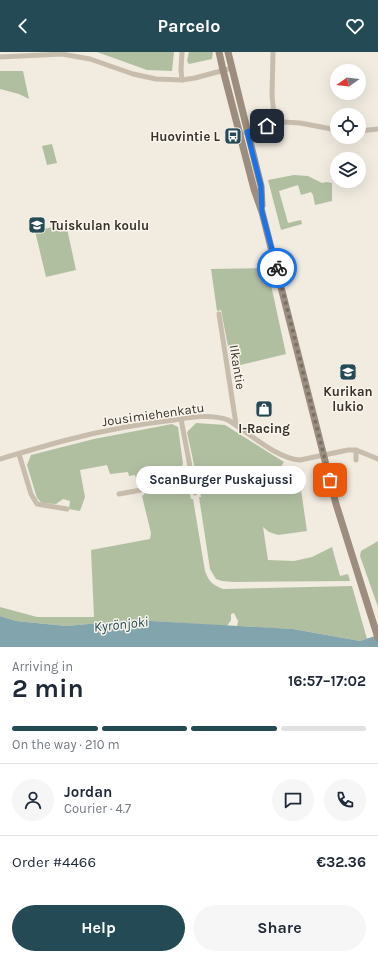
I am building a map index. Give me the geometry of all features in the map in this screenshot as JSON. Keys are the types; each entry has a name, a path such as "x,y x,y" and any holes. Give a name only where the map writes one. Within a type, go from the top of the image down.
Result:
{"main road":[{"path":"220,52 222,70 254,189 262,212 323,456 353,562 378,638"},
{"path":"228,52 261,186 262,212"}],"street":[{"path":"182,52 182,80"},
{"path":"273,52 272,96 275,124"},
{"path":"0,57 62,54 90,59 133,74 156,79 182,80 232,68"},
{"path":"239,134 283,122 300,123 330,129"},
{"path":"366,130 378,128"},
{"name":"Ilkantie","path":"219,314 236,424"},
{"name":"Jousimiehenkatu","path":"0,459 72,438 104,431 204,416 224,419 236,424 289,459 300,460 348,450 356,450"},
{"path":"181,419 195,493"},
{"path":"356,460 356,450 378,459"},
{"path":"19,454 31,494 37,504 67,509"},
{"path":"119,494 141,490 160,477 190,469"}],"green space":[{"path":"97,52 174,52 172,71 147,70"},
{"path":"189,52 213,52 212,59 189,64 187,61"},
{"path":"0,71 23,71 29,99 19,94 0,89"},
{"path":"52,144 57,163 47,165 42,146"},
{"path":"294,175 308,176 322,183 330,183 330,188 332,188 332,201 315,205 311,192 301,195 298,185 279,191 288,223 301,220 302,224 281,230 268,180"},
{"path":"66,224 76,270 46,277 35,231"},
{"path":"264,268 268,271 286,354 232,367 221,310 217,311 211,269"},
{"path":"196,423 225,425 284,462 279,470 277,478 282,493 301,490 307,531 278,535 269,532 263,527 268,560 294,561 312,557 332,547 340,576 348,574 350,581 233,582 216,579 210,569 199,497 201,497 187,432"},
{"path":"172,424 178,427 183,464 180,469 167,470 157,473 138,486 135,475 129,476 128,472 110,474 107,465 80,470 85,497 80,511 69,509 70,501 63,499 56,504 42,503 37,498 27,465 31,455 94,439"},
{"path":"184,476 187,478 191,499 193,499 205,571 212,583 223,589 352,586 367,639 360,641 293,629 237,626 238,621 234,613 231,614 231,620 227,626 133,620 66,626 16,621 0,616 0,607 37,617 94,617 91,550 150,539 151,533 142,496 153,486 165,480"},
{"path":"378,541 378,607 360,556 361,551"}],"water":[{"name":"Kyrönjoki","path":"0,616 16,621 66,626 133,620 293,629 360,641 378,635 378,647 0,647"}],"way so far":[{"path":"277,268 330,480"}],"place":[{"name":"Huovintie L","path":"233,136"},
{"name":"Tuiskulan koulu","path":"37,225"},
{"name":"Kurikan lukio","path":"348,372"},
{"name":"I-Racing","path":"264,409"},
{"name":"ScanBurger Puskajussi","path":"330,480"}],"route":[{"path":"267,126 247,132 261,186 262,212 277,268"}]}
